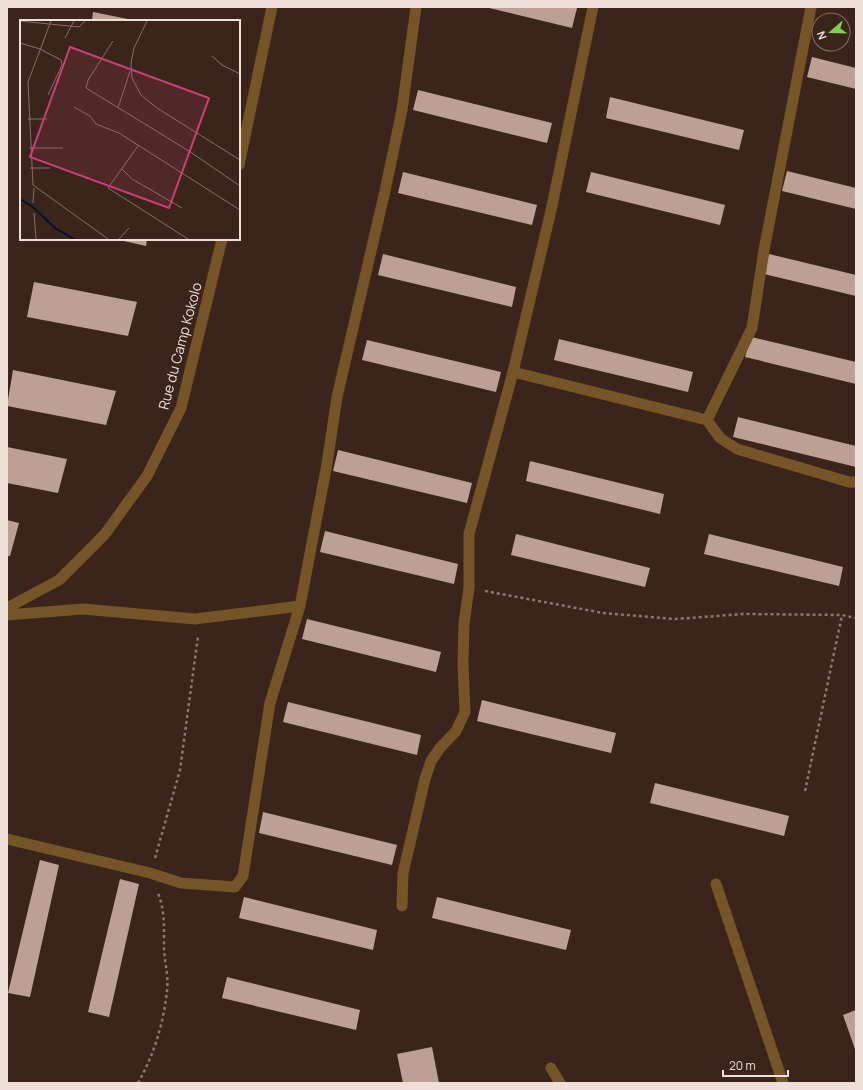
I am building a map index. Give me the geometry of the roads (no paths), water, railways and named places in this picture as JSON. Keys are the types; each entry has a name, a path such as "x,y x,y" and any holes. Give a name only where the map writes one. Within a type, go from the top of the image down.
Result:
{"street":[{"path":"240,160 272,7"},
{"path":"7,839 150,873 181,883 235,887 243,876 270,703 300,606 327,464 337,397 385,191 402,110 416,7"},
{"path":"402,906 403,873 425,779 431,761 440,748 456,731 465,712 463,664 464,623 469,588 470,534 513,372 552,206 593,7"},
{"path":"707,420 752,328 764,250 811,7"},
{"name":"Rue du Camp Kokolo","path":"7,608 59,580 104,534 147,476 182,408 222,240"},
{"path":"513,372 707,420 720,438 737,449 849,482 856,482"},
{"path":"7,615 83,609 195,620 300,606"},
{"path":"716,884 783,1083"},
{"path":"551,1068 560,1083"}]}
